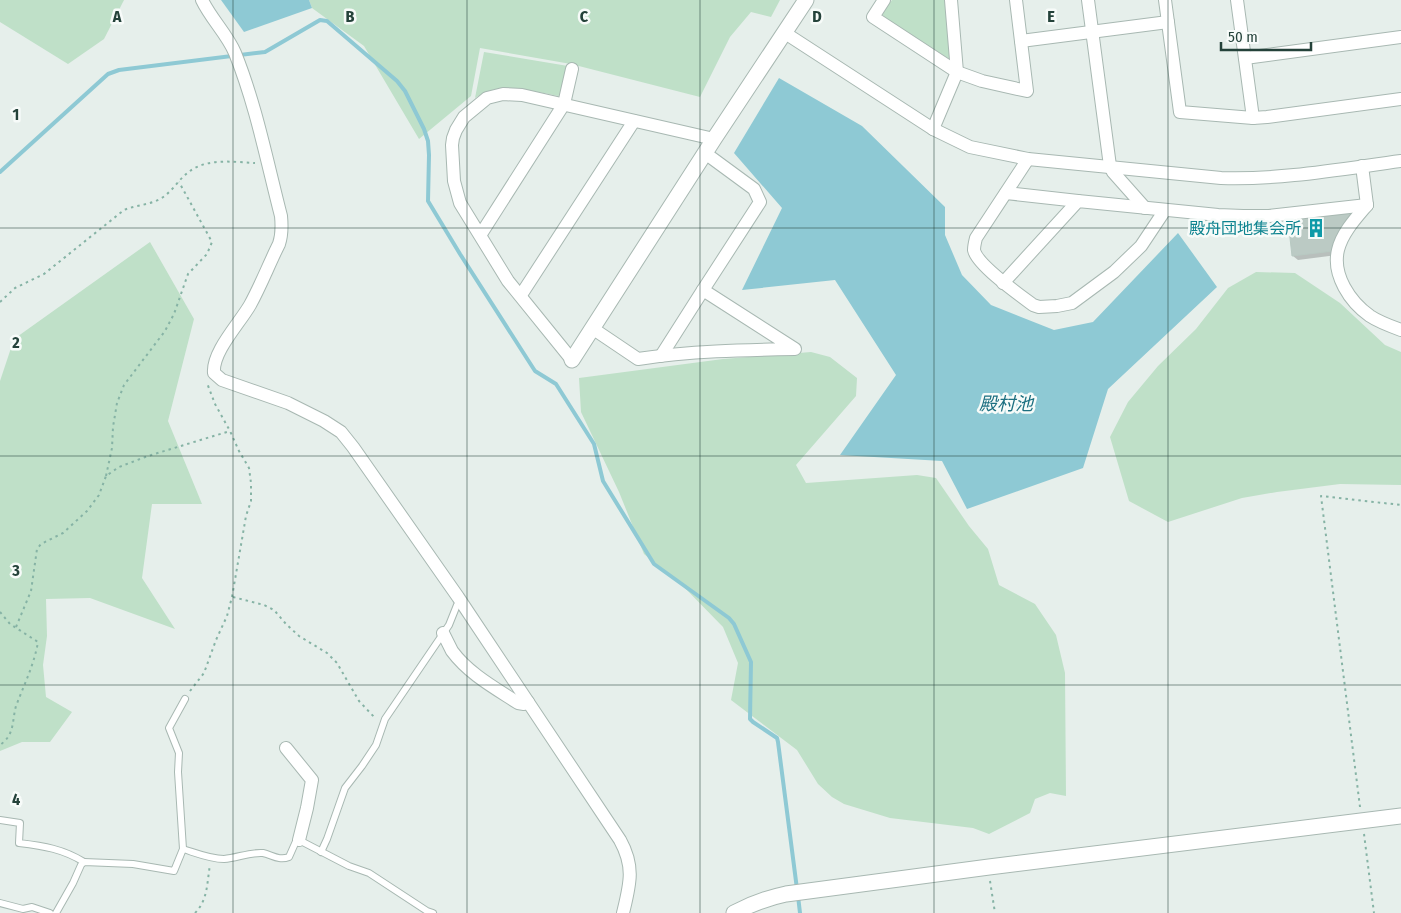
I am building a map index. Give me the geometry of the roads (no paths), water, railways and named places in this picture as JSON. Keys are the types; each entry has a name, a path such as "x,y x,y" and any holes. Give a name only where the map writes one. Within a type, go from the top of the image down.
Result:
{"street":[{"path":"202,0 234,50 268,163 282,226 281,239 250,305 218,352 213,366 214,373 222,380 288,403 324,421 341,432 353,447 462,602 625,849 630,875 623,913"},
{"path":"714,139 522,95 503,94 487,98 464,117 456,130 452,145 454,181 460,203 508,281 572,360 806,0"},
{"path":"884,0 873,16 957,72 982,81 1028,91 1016,0"},
{"path":"933,129 957,72 951,0"},
{"path":"1088,0 1110,166 1113,172 1145,208"},
{"path":"1165,0 1180,112 1253,118 1401,99"},
{"path":"1237,0 1253,118"},
{"path":"1021,41 1168,22"},
{"path":"784,33 933,129 970,147 1028,159 1221,178 1249,179 1272,178 1401,161"},
{"path":"1245,58 1401,37"},
{"path":"480,234 564,104 572,69"},
{"path":"521,295 634,121"},
{"path":"661,356 760,202 754,189 705,153"},
{"path":"1028,159 976,238 974,251 977,258 1003,283 1033,306 1058,306 1072,303 1114,272 1141,246 1164,210"},
{"path":"1362,166 1367,205 1357,216 1341,242 1337,256 1339,275 1347,292 1361,309 1381,322 1401,330"},
{"path":"1006,193 1218,215 1269,216 1367,205"},
{"path":"1003,283 1078,201"},
{"path":"592,328 638,359 711,351 795,349 703,290"},
{"path":"443,633 459,659 480,678 518,703 524,704 528,702"},
{"path":"286,748 312,780 299,840"},
{"path":"734,913 752,903 786,894 1401,816"}],"lane":[{"path":"321,852 345,788 376,745 385,719 449,625 458,605 462,602"},
{"path":"0,820 20,823 19,843 58,849 84,862 134,864 174,871 182,849 178,781 179,753 169,728 184,699"},
{"path":"182,849 210,858 224,859 263,853 278,858 285,858 289,857 297,839 349,866 368,872 427,911 433,913"},
{"path":"56,913 84,862"},
{"path":"0,903 23,911 32,907 50,913"}],"water":[{"path":"221,0 309,0 312,8 244,32"},
{"name":"殿村池","path":"779,78 862,126 945,207 945,235 962,275 991,305 1054,330 1093,322 1178,233 1217,287 1108,389 1083,468 967,509 942,461 840,455 896,375 835,280 742,290 782,208 734,153"}],"waterway":[{"path":"0,172 108,74 119,70 265,52 320,20 327,21 397,81 405,91 428,141 428,201 460,254 535,371 556,384 594,444 603,481 654,564 729,618 734,624 751,662 750,719 777,738 778,742 797,889"},
{"path":"798,896 800,913"}],"place":[{"name":"殿舟団地集会所","path":"1316,228"}]}
